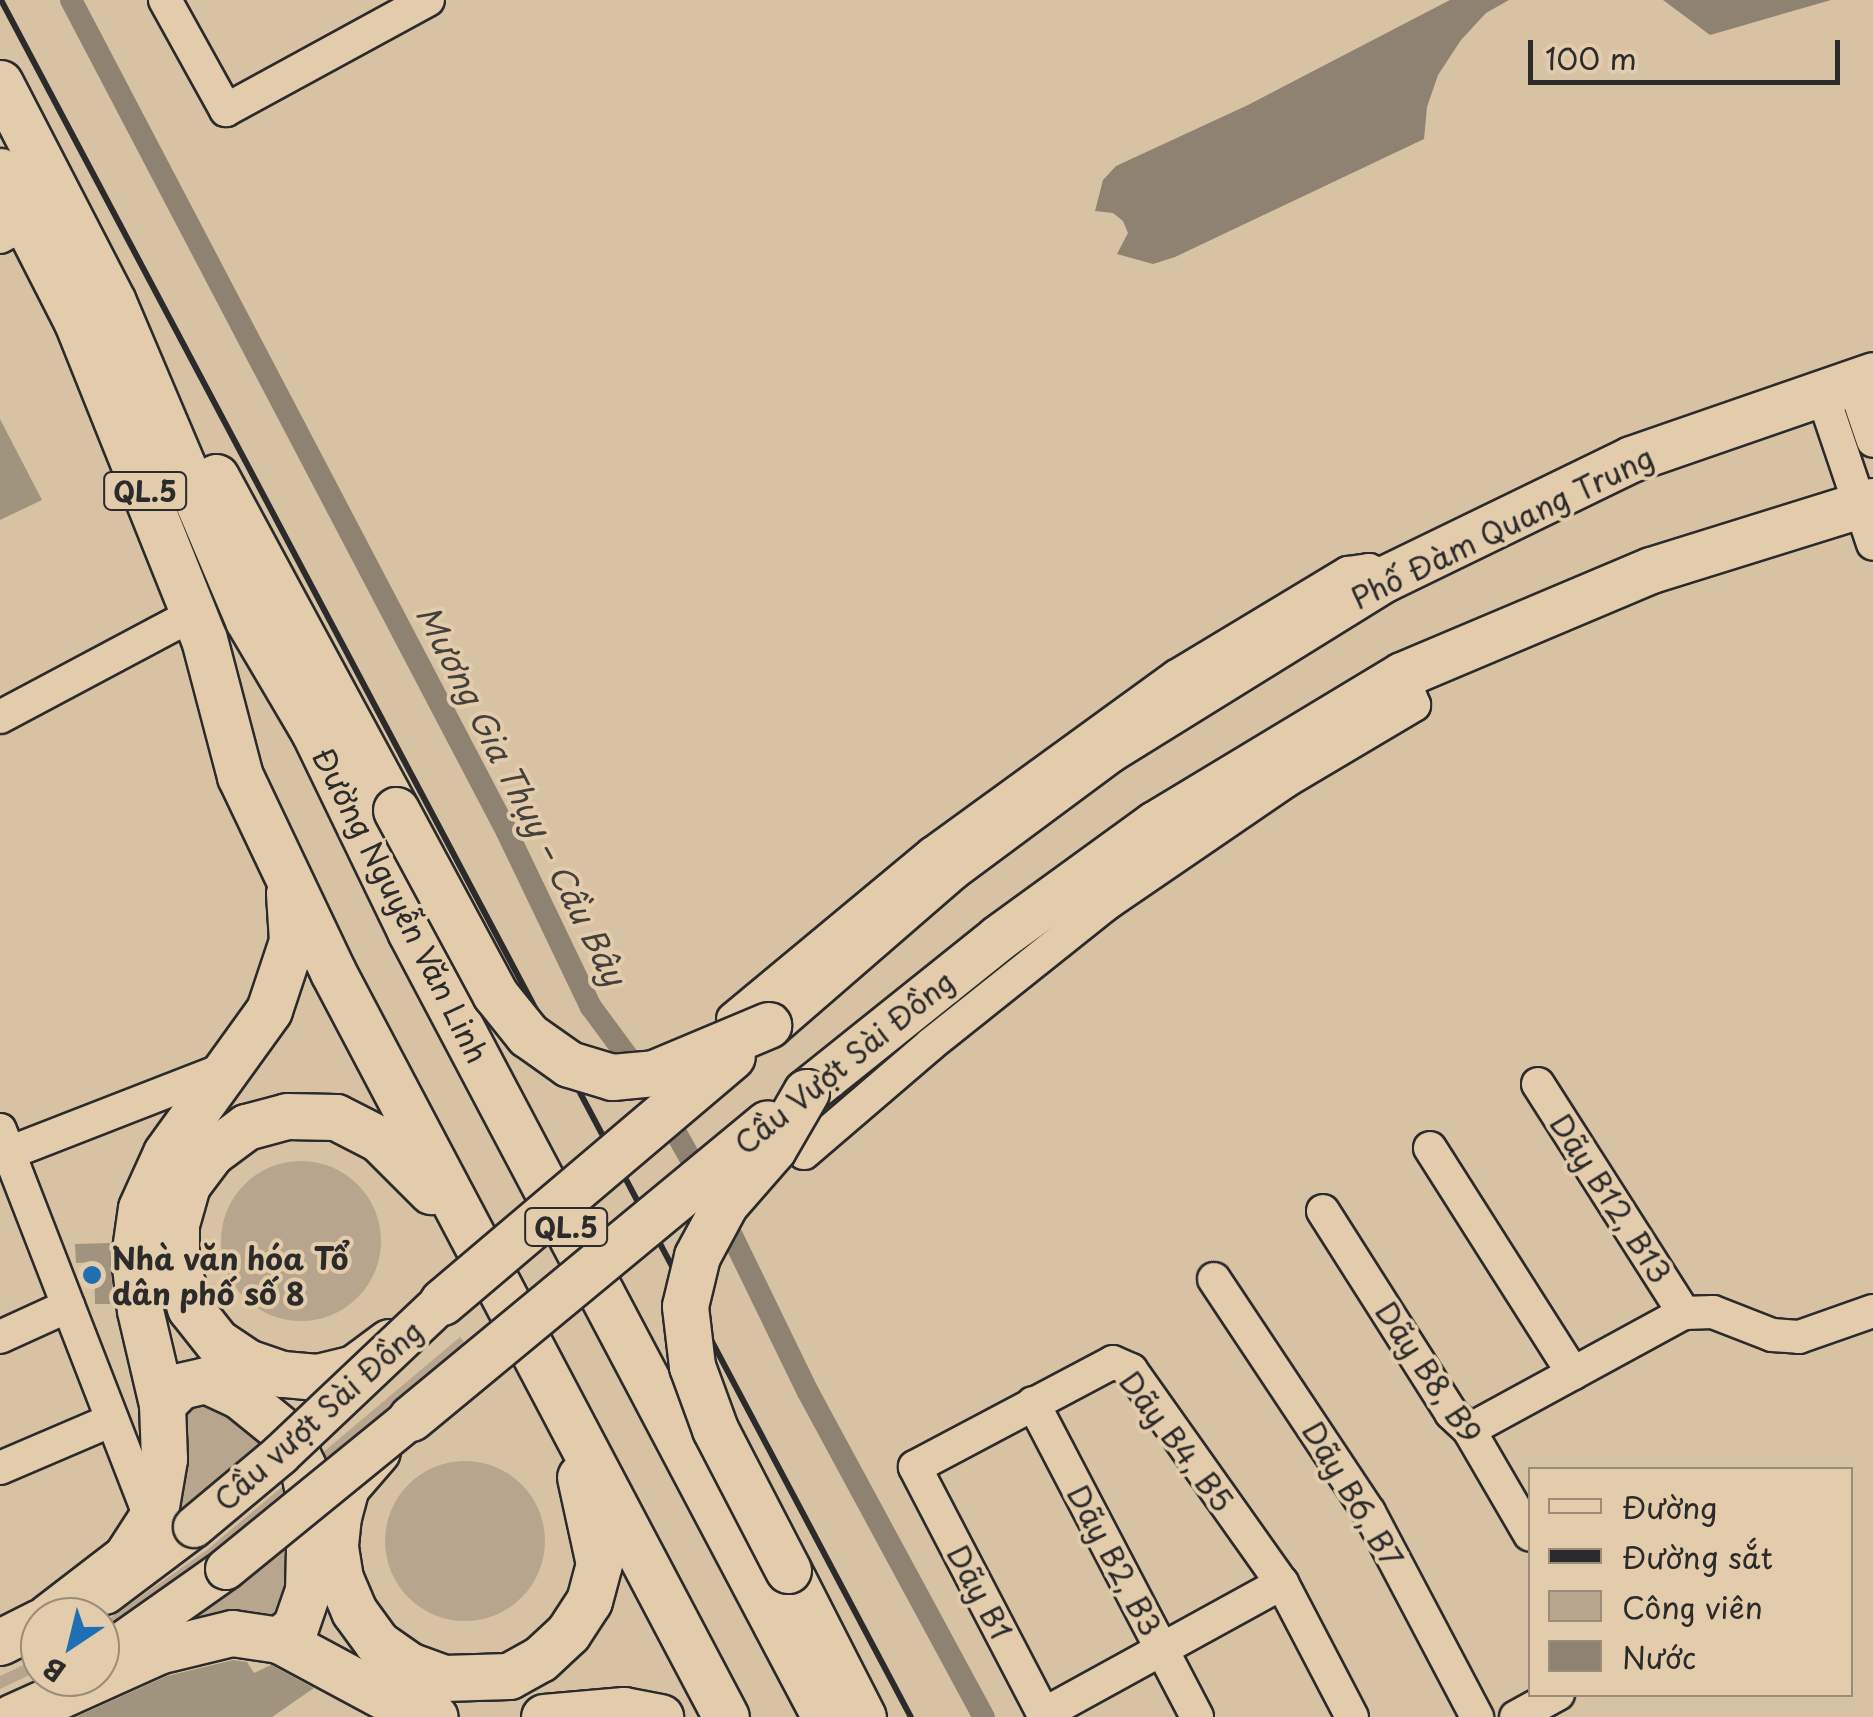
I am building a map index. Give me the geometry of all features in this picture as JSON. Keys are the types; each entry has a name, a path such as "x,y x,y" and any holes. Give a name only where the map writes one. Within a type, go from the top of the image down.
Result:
{"highway":[{"name":"Đường Nguyễn Văn Linh","path":"0,84 113,302 248,620 314,732 419,948 825,1717"},
{"name":"QL.5","path":"0,171 13,229 77,322 194,614 240,776 261,822 333,972 726,1717"},
{"path":"113,302 154,359 495,994 528,1035 569,1064 612,1077 654,1073 751,1022"},
{"name":"Phố Đàm Quang Trung","path":"1253,659 1384,579 1631,459 1849,383"},
{"path":"1402,674 1662,566 1869,517"},
{"name":"Cầu Vượt Sài Đồng","path":"481,1253 412,1168 379,1138 336,1117 288,1116 246,1128 211,1153 187,1185 176,1224 176,1264 190,1308 218,1342 248,1362 282,1374 317,1376 354,1368 442,1302 751,1022 1108,750 1253,659"},
{"name":"Cầu Vượt Sài Đồng","path":"529,1340 584,1485 599,1564 589,1600 568,1633 540,1658 509,1676 478,1680 444,1678 408,1665 377,1642 354,1611 340,1578 335,1547 346,1487 411,1418 998,938 1155,824 1402,674"},
{"path":"77,1597 172,1523 162,1486 162,1404 140,1310 134,1256 141,1208 166,1153 269,1010 292,941 292,899 261,822"},
{"path":"806,1092 773,1149 725,1204 696,1256 685,1306 692,1366 715,1429 864,1717"},
{"path":"162,1404 180,1386 206,1380 240,1396 288,1435 303,1467 310,1504 308,1590 295,1628 279,1640"},
{"path":"12,1717 193,1640 232,1633 279,1640 396,1703 435,1717"},
{"path":"544,1717 624,1710 660,1717"}],"main road":[{"name":"Cầu vượt Sài Đồng","path":"100,1597 172,1523 280,1455 442,1302"},
{"name":"Cầu vượt Sài Đồng","path":"120,1646 226,1568 411,1418"},
{"path":"0,1708 23,1697"}],"street":[{"path":"165,0 226,110 428,0"},
{"path":"1849,383 1873,441"},
{"path":"1849,383 1869,517"},
{"path":"751,1022 933,852 1177,676 1348,573 1369,570 1384,579"},
{"path":"0,717 194,614"},
{"path":"804,1153 930,1044 1105,905 1286,780 1414,705 1402,674"},
{"path":"172,1523 112,1420 5,1141 230,1067"},
{"name":"Dãy B12, B13","path":"1538,1084 1684,1313"},
{"path":"1430,1148 1574,1373"},
{"name":"Dãy B8, B9","path":"1324,1212 1451,1413 1469,1430 1528,1533"},
{"name":"Dãy B6, B7","path":"1214,1279 1369,1512 1477,1717"},
{"path":"0,1337 68,1306"},
{"path":"1469,1430 1684,1313 1698,1310 1731,1317 1772,1335 1799,1336 1873,1311"},
{"name":"Dãy B4, B5","path":"915,1467 1103,1365 1123,1364 1282,1584 1352,1717"},
{"name":"Dãy B2, B3","path":"1033,1403 1197,1717"},
{"path":"0,1468 112,1420"},
{"name":"Dãy B1","path":"915,1467 1044,1716"},
{"path":"1044,1716 1282,1584"},
{"path":"1516,1717 1553,1697"}],"green space":[{"path":"301,1161 332,1167 358,1184 375,1210 381,1241 375,1272 358,1298 332,1315 301,1321 270,1315 244,1298 227,1272 221,1241 227,1210 244,1184 270,1167"},
{"path":"460,1337 467,1346 214,1559 120,1624 120,1611 207,1550"},
{"path":"200,1396 283,1429 144,1555 181,1418"},
{"path":"465,1461 496,1467 522,1484 539,1510 545,1541 539,1572 522,1598 496,1615 465,1621 434,1615 408,1598 391,1572 385,1541 391,1510 408,1484 434,1467"},
{"path":"306,1512 291,1618 145,1637"},
{"path":"20,1666 20,1680 0,1689 0,1676"}],"water":[{"path":"1450,0 1509,0 1486,13 1461,40 1438,75 1427,107 1424,139 1175,257 1153,264 1117,254 1128,233 1123,221 1113,213 1095,211 1103,180 1116,166 1248,105"},
{"path":"1663,0 1831,0 1710,35"}],"building":[{"path":"0,419 42,500 0,520"},
{"path":"110,1243 113,1304 95,1304 94,1262 76,1263 75,1244"},
{"path":"233,1660 247,1662 254,1673 271,1665 314,1688 272,1717 76,1717 167,1676"}],"waterway":[{"name":"Mương Gia Thụy – Cầu Bây","path":"71,0 507,832 591,1007 644,1079"},
{"name":"Mương Gia Thụy – Cầu Bây","path":"661,1106 704,1183"},
{"name":"Mương Gia Thụy – Cầu Bây","path":"720,1211 808,1392 984,1717"}],"railway":[{"path":"1,0 911,1717"}],"place":[{"name":"Nhà văn hóa Tổ dân phố số 8","path":"92,1275"}]}
